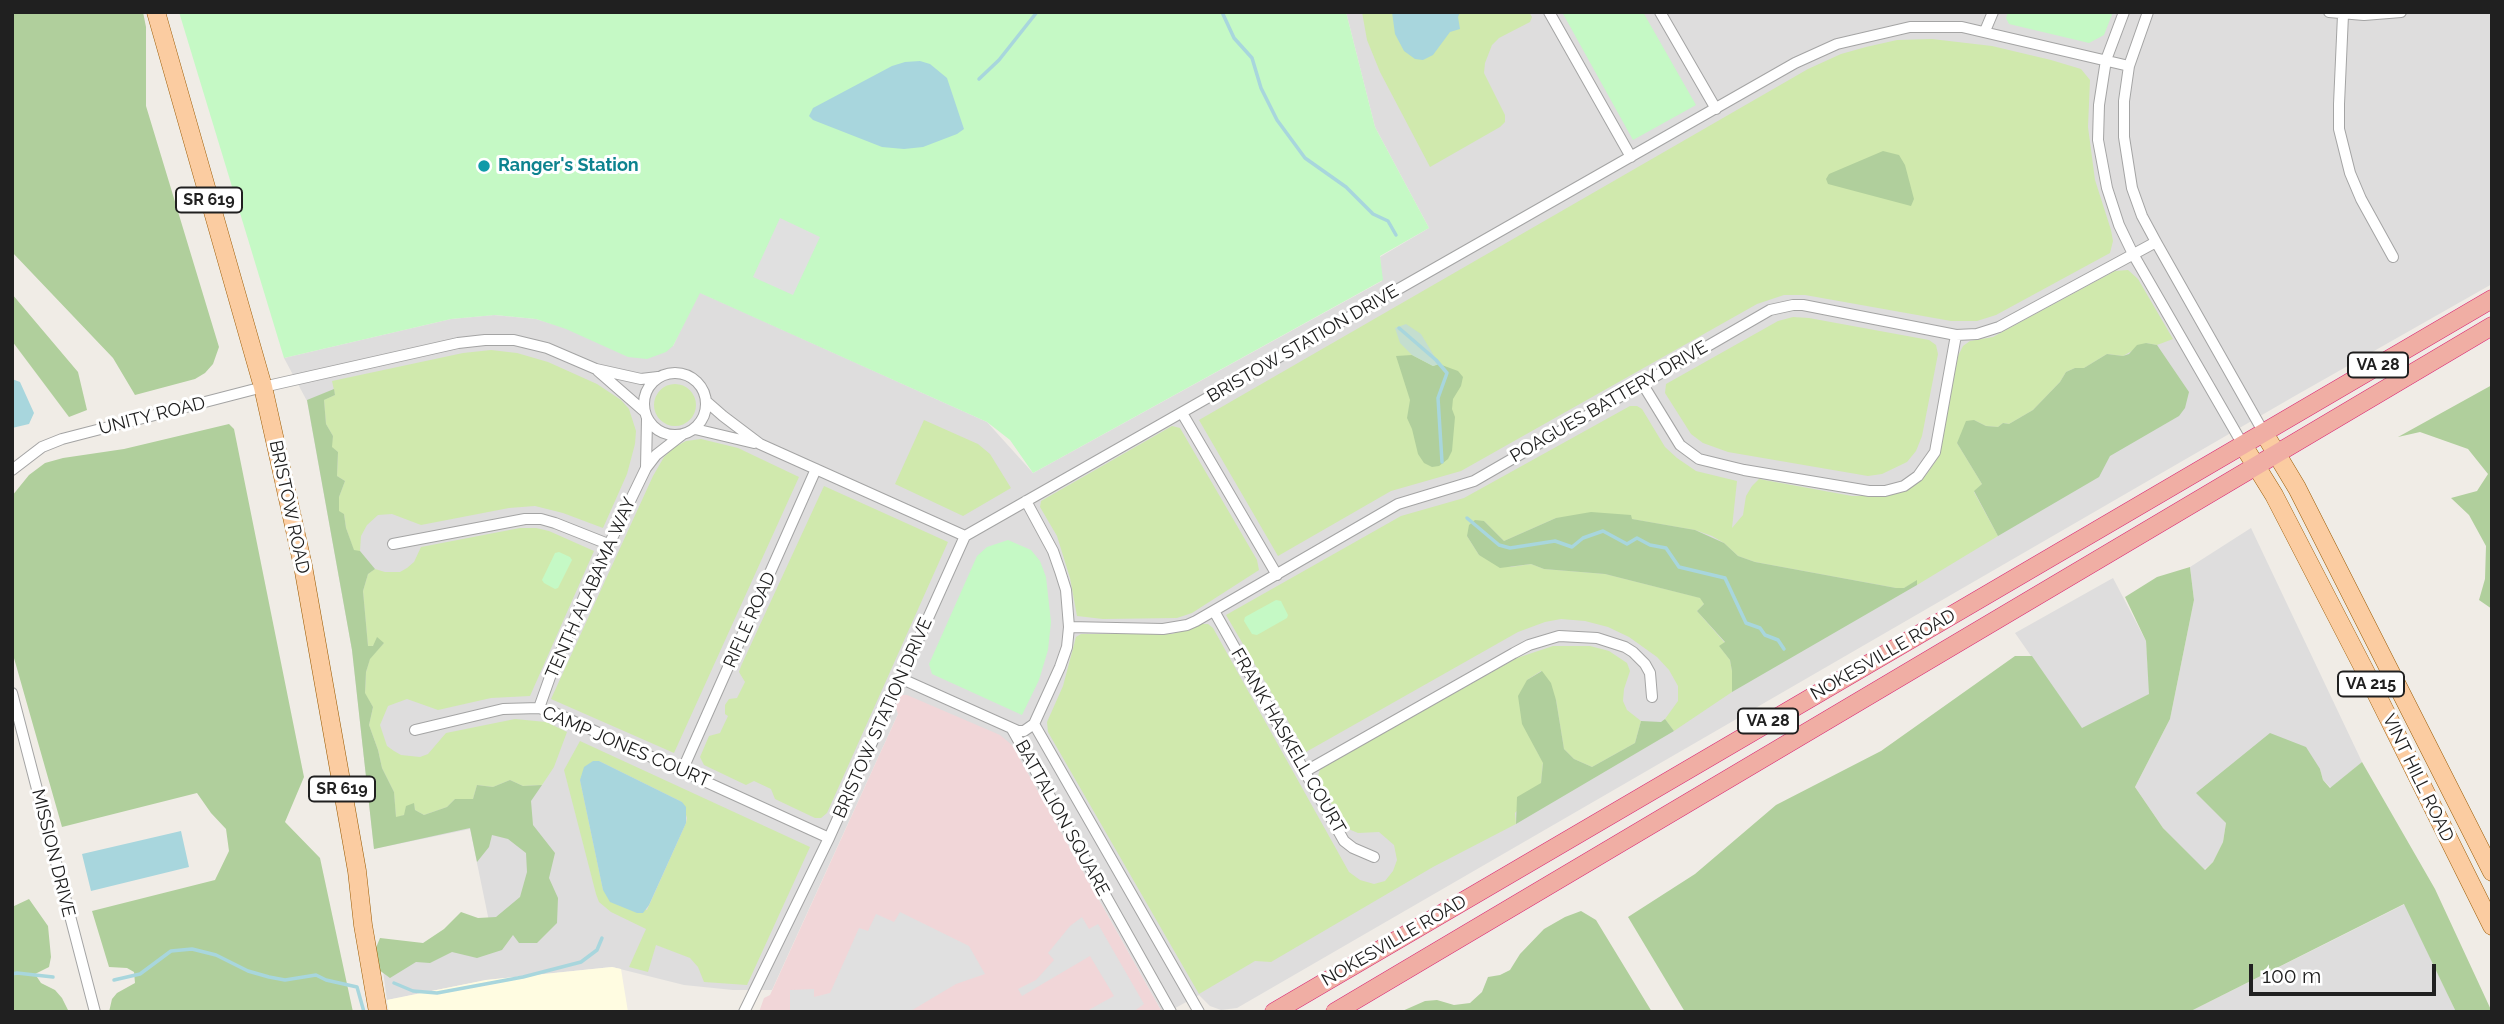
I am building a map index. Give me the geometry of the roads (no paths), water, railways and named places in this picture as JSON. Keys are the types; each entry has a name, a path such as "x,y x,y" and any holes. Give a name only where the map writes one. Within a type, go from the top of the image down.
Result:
{"highway":[{"name":"NOKESVILLE ROAD","path":"1274,1012 2492,299"},
{"name":"NOKESVILLE ROAD","path":"1335,1012 2492,326"}],"main road":[{"name":"BRISTOW ROAD","path":"156,12 263,387 303,566 357,871 378,1012"},
{"name":"VINT HILL ROAD","path":"2264,432 2297,488 2371,630 2492,872"},
{"name":"VINT HILL ROAD","path":"2244,445 2274,495 2365,671 2492,926"}],"street":[{"path":"1549,12 1631,157"},
{"path":"1660,12 1716,109"},
{"path":"1985,31 1993,12"},
{"path":"2124,12 2106,61 2099,105 2098,139 2112,204 2133,254 2244,445"},
{"path":"2148,12 2129,66 2124,120 2127,163 2137,203 2156,242 2264,432"},
{"path":"2329,12 2343,15 2400,12"},
{"path":"2343,15 2339,129 2350,173 2393,257"},
{"name":"BRISTOW STATION DRIVE","path":"744,1011 829,838 965,536 1795,63 1837,44 1910,27 1938,26 1985,31 2129,66"},
{"name":"POAGUES BATTERY DRIVE","path":"1069,627 1178,627 1196,621 1398,504 1474,481 1770,310 1793,304 1956,335 1977,334 1999,327 2156,242"},
{"path":"1642,383 1680,445 1699,459 1756,472 1869,491 1885,491 1912,481 1924,470 1935,452 1956,335"},
{"name":"UNITY ROAD","path":"12,470 42,447 62,439 263,387 458,343 514,340 547,348 596,369"},
{"path":"596,369 641,379 670,373 690,376 703,388 707,402 706,412 695,429 683,434 665,433 656,429 646,416 596,369"},
{"path":"646,416 646,392 658,377"},
{"path":"707,402 760,444"},
{"path":"1182,413 1277,575"},
{"name":"TENTH ALABAMA WAY","path":"646,416 646,468"},
{"path":"695,429 760,444 965,536"},
{"name":"TENTH ALABAMA WAY","path":"539,708 608,544 646,468 656,455 683,434"},
{"name":"RIFLE ROAD","path":"682,771 816,469"},
{"path":"1012,729 1024,731 1034,724 1060,667 1067,647 1069,627 1066,590 1060,571 1053,551 1026,501"},
{"path":"393,544 525,519 555,523 608,544"},
{"name":"FRANK HASKELL COURT","path":"1214,611 1344,841 1374,857"},
{"path":"1306,771 1514,653 1559,636 1607,640 1633,652 1650,673 1652,696"},
{"name":"BATTALION SQUARE","path":"902,679 1012,729 1171,1012"},
{"name":"MISSION DRIVE","path":"12,694 95,1012"},
{"name":"CAMP JONES COURT","path":"415,730 503,709 539,708 829,838"},
{"name":"BATTALION SQUARE","path":"1034,724 1199,1012"}],"water":[{"path":"1392,12 1460,12 1460,29 1450,32 1433,55 1423,60 1415,59 1404,51 1395,34"},
{"path":"920,61 930,64 947,78 964,129 957,134 923,147 882,147 813,120 809,116 813,108 892,66"},
{"path":"12,379 20,382 34,413 29,424 12,428"},
{"path":"593,761 599,761 682,802 686,807 686,823 643,913 610,902 603,890 580,780 584,767"},
{"path":"181,831 189,867 91,891 82,854"}],"waterway":[{"path":"979,79 999,60 1037,12"},
{"path":"1222,12 1234,38 1252,58 1261,88 1277,120 1305,158 1346,187 1373,214 1388,221 1396,235"},
{"path":"1399,328 1447,373 1438,398 1442,462"},
{"path":"1467,518 1499,545 1510,548 1555,541 1572,547 1583,538 1603,531 1627,544 1637,538 1650,545 1666,548 1679,567 1725,578 1746,623 1760,628 1765,635 1778,640 1784,649"},
{"path":"394,983 413,991 437,993 523,977 581,962 597,950 602,938"},
{"path":"114,980 140,974 171,951 192,949 216,955 248,971 269,977 285,980 316,975 357,987 364,1012"},
{"path":"12,974 53,977"}],"place":[{"name":"Ranger's Station","path":"484,166"}]}
